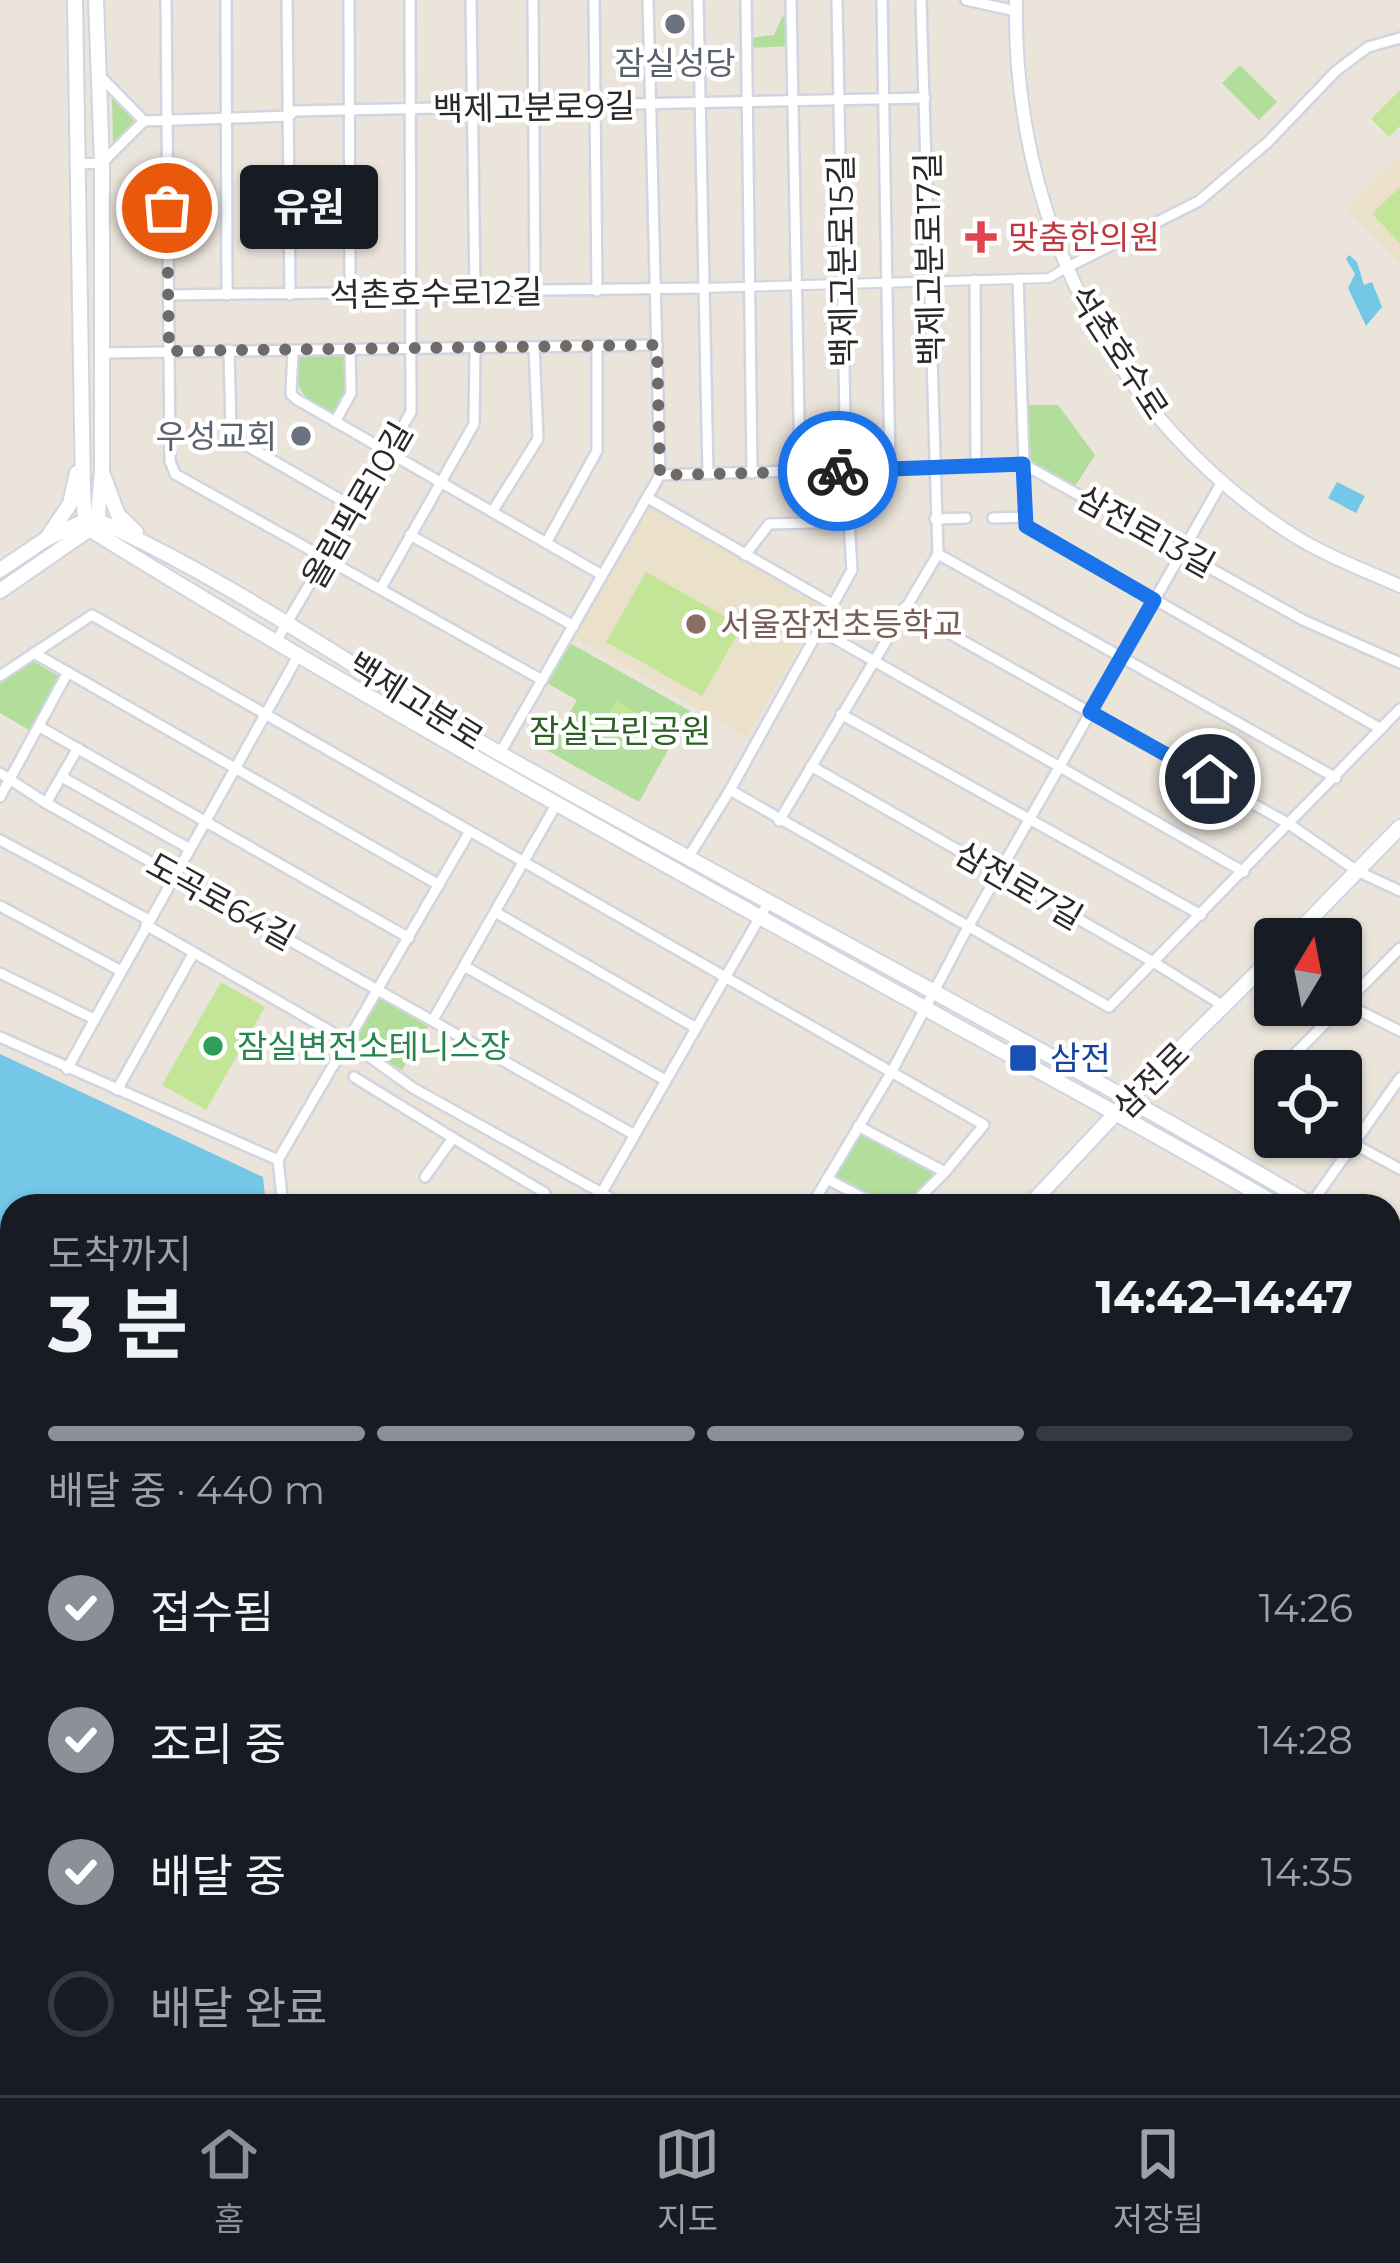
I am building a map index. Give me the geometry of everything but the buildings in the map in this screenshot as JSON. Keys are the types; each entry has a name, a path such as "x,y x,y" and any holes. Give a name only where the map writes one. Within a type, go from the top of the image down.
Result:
{"main road":[{"path":"75,0 83,444 93,521"},
{"path":"0,591 93,521 102,470 102,163 96,0"},
{"path":"46,539 70,504 83,444"},
{"path":"102,470 118,515 149,543"},
{"path":"0,569 46,539 93,521"},
{"name":"백제고분로","path":"93,521 149,543 290,623 500,753 688,858 925,1009 1258,1194"},
{"name":"백제고분로","path":"93,521 275,643 556,805 934,993 1130,1098 1293,1194"},
{"path":"1312,918 1400,826"},
{"name":"삼전로","path":"1040,1194 1130,1098 1254,978"}],"street":[{"path":"166,0 170,461 175,473 542,680"},
{"path":"226,0 227,295"},
{"path":"286,0 290,295"},
{"path":"350,0 350,295"},
{"name":"올림픽로10길","path":"275,643 411,412 410,0"},
{"path":"471,0 475,293"},
{"path":"533,0 535,292"},
{"path":"594,0 596,291"},
{"path":"500,753 660,475 649,0"},
{"path":"698,0 707,474"},
{"path":"746,0 752,473"},
{"path":"790,0 800,472"},
{"name":"백제고분로15길","path":"688,858 851,570 837,0"},
{"path":"881,0 890,469"},
{"name":"백제고분로17길","path":"921,0 938,554"},
{"path":"967,0 1016,5"},
{"name":"석촌호수로","path":"1016,5 1023,101 1048,225 1090,316 1152,410 1222,482 1294,536 1400,586"},
{"path":"1066,268 1199,200 1268,142 1336,71 1367,47 1400,38"},
{"path":"77,164 102,163 144,121 99,75"},
{"name":"백제고분로9길","path":"144,121 289,116 294,111 925,98"},
{"name":"석촌호수로12길","path":"168,296 656,290 1018,279 1049,278 1066,268"},
{"path":"1018,279 1026,526 1381,729"},
{"path":"975,280 976,466"},
{"path":"103,352 657,345"},
{"path":"546,543 597,451 597,346"},
{"path":"492,512 538,439 534,347"},
{"path":"381,588 473,424 475,348"},
{"path":"229,350 231,430 237,440 355,508"},
{"path":"293,350 291,394 602,575"},
{"path":"335,422 351,393 350,350"},
{"path":"660,475 1023,464"},
{"name":"삼전로13길","path":"1023,464 1303,620 1400,663"},
{"path":"819,1194 1222,482"},
{"path":"647,498 832,604"},
{"path":"994,518 1024,517"},
{"path":"935,519 966,518"},
{"path":"746,555 766,525 850,522"},
{"path":"410,535 574,626"},
{"path":"779,821 938,554 1336,778"},
{"path":"904,608 1400,891"},
{"path":"0,676 92,615 984,1125 923,1194"},
{"path":"818,629 1244,872"},
{"path":"34,653 439,884"},
{"path":"67,1069 298,656"},
{"path":"0,797 5,776 40,727 68,672"},
{"path":"730,790 1109,1007 1400,709"},
{"path":"841,714 1201,915"},
{"path":"40,727 409,938"},
{"path":"46,803 78,748"},
{"name":"삼전로7길","path":"811,766 1155,962 1225,1007"},
{"name":"도곡로64길","path":"5,776 633,1134"},
{"path":"62,777 190,849"},
{"path":"433,1020 556,805"},
{"path":"282,1194 278,1160 470,831"},
{"path":"0,840 349,1042 412,1088 604,1194"},
{"path":"0,906 121,971"},
{"path":"601,1192 763,910"},
{"path":"495,912 696,1028"},
{"path":"117,1090 193,953"},
{"path":"1362,985 1398,954"},
{"path":"464,966 665,1080"},
{"path":"0,973 94,1019"},
{"path":"1362,1011 1400,1030"},
{"path":"1297,1050 1320,1026"},
{"path":"0,1037 278,1160"},
{"path":"354,1076 543,1194"},
{"path":"1362,1132 1400,1078"},
{"path":"1388,1095 1400,1102"},
{"path":"858,1126 946,1172"},
{"path":"425,1177 453,1138"},
{"path":"1362,1148 1400,1169"},
{"path":"1320,1194 1344,1158"},
{"path":"827,1179 856,1194"}],"shaded area":[{"path":"1400,157 1400,264 1347,209"},
{"name":"서울잠전초등학교","path":"649,503 818,600 819,611 747,737 573,637"}],"green space":[{"path":"789,16 789,46 750,48 749,38 774,35 782,17"},
{"path":"1240,65 1277,102 1259,120 1222,83"},
{"path":"1400,90 1400,126 1389,137 1371,119"},
{"path":"116,97 140,120 116,143 112,99"},
{"path":"1400,187 1400,243 1372,214"},
{"path":"297,353 348,353 350,390 335,417 302,392"},
{"path":"1026,405 1058,405 1095,455 1075,486 1026,459"},
{"path":"646,572 742,626 702,696 606,642"},
{"name":"잠실근린공원","path":"570,643 690,711 639,802 548,751 577,700 547,683"},
{"path":"33,661 62,678 29,730 0,713 0,684"},
{"path":"616,701 651,721 644,734 609,714"},
{"name":"잠실변전소테니스장","path":"221,982 265,1007 206,1110 162,1085"},
{"path":"380,997 428,1027 402,1070 353,1040"},
{"path":"858,1126 945,1172 923,1194 856,1194 827,1179"}],"water":[{"path":"1349,255 1357,262 1364,285 1372,282 1382,307 1366,326 1348,288 1355,274 1346,259"},
{"path":"1337,482 1365,496 1356,513 1328,498"},
{"path":"0,1054 263,1177 265,1194 0,1194"}],"way so far":[{"path":"167,208 169,351 657,345 660,475 838,471"}],"place":[{"name":"잠실성당","path":"675,24"},
{"name":"유원","path":"167,208"},
{"name":"맞춤한의원","path":"981,237"},
{"name":"우성교회","path":"301,436"},
{"name":"서울잠전초등학교","path":"696,624"},
{"name":"잠실변전소테니스장","path":"213,1046"},
{"name":"삼전","path":"1023,1058"}],"route":[{"path":"838,471 1023,464 1026,526 1154,600 1090,712 1210,779"}]}
